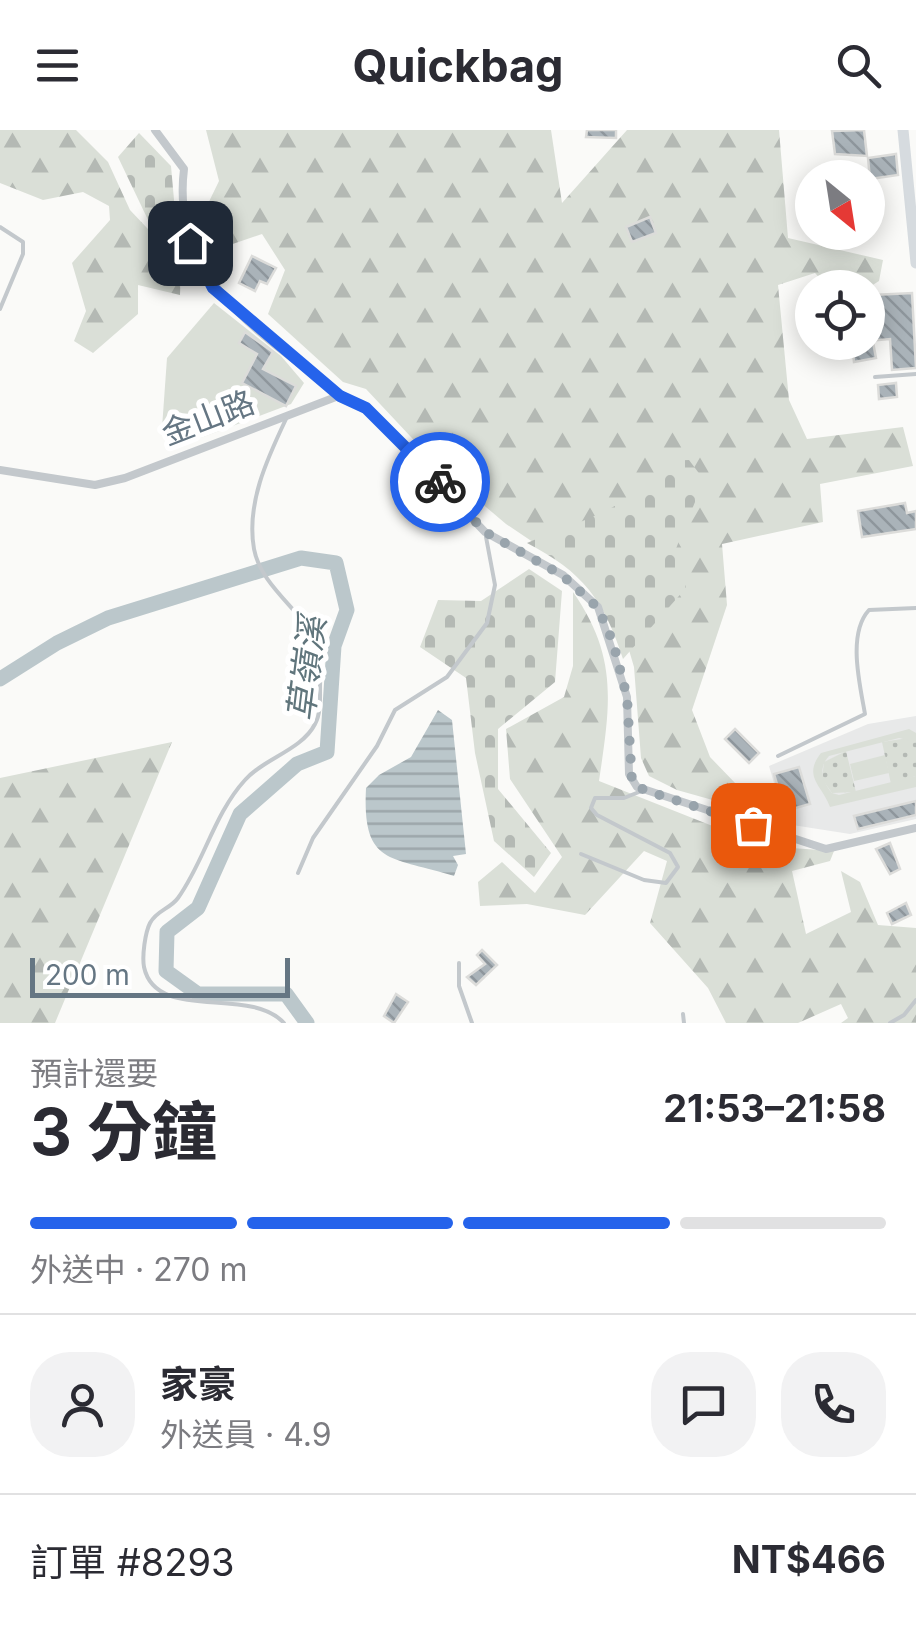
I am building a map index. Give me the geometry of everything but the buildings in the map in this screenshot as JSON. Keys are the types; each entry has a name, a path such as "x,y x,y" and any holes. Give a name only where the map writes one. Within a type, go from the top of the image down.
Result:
{"street":[{"path":"155,130 184,169 180,199 190,243 213,288 340,396 366,408 485,532 562,575 598,608 613,642 627,697 629,774 644,790 826,848 916,828"},
{"path":"903,130 916,263"},
{"name":"金山路","path":"0,470 94,485 125,478 340,396"}],"lane":[{"path":"0,228 23,242 23,254 0,309"},
{"path":"875,377 916,374"},
{"path":"174,1006 155,994 144,967 148,927 156,913 176,902 246,777 303,739 319,713 319,646 268,580 254,551 254,508 266,462 288,413"},
{"path":"298,873 313,838 377,746 394,710 447,677 487,623 495,585 485,532"},
{"path":"778,756 865,714 857,670 861,618 869,610 916,608"},
{"path":"581,854 644,880 666,884 678,867 670,853 591,808 595,798 624,798 644,790"},
{"path":"460,963 459,986 472,1023"},
{"path":"890,1023 904,1016 916,1000"},
{"path":"206,1011 256,1009 278,1016 284,1023"},
{"path":"683,1014 684,1023"}],"shaded area":[{"path":"438,710 452,720 466,854 453,856 458,865 454,876 384,854 369,832 366,813 366,788 379,775 411,757"},
{"path":"916,716 916,819 850,834 786,824 769,766 868,724"}],"green space":[{"path":"0,130 76,130 108,162 130,210 181,264 180,295 138,285 138,314 93,353 74,341 86,311 72,263 110,220 109,206 83,192 43,200 0,183"},
{"path":"206,130 551,130 562,203 627,130 779,130 788,238 795,240 795,250 840,250 883,260 881,270 795,270 795,279 778,285 789,400 807,439 903,427 913,466 820,484 823,522 722,544 727,605 692,710 710,757 766,815 677,790 649,776 641,758 634,667 613,596 506,524 440,468 366,389 343,382 268,314 285,270 262,234 218,249 202,216 219,181"},
{"path":"139,133 171,166 178,245 149,222 118,157"},
{"path":"214,303 281,356 304,383 291,404 195,440 162,428 167,358"},
{"path":"689,460 704,480 675,551 686,588 623,659 608,620 589,590 563,565 527,543 622,502 653,477 663,461"},
{"path":"529,569 562,591 555,682 498,729 498,789 551,853 534,877 494,841 475,753 466,678 420,647 438,600 481,601"},
{"path":"573,592 588,616 604,661 608,706 599,781 763,846 834,851 830,861 792,871 806,934 851,912 841,871 860,882 878,925 916,928 916,1023 841,1023 848,1018 841,1004 798,1023 726,1023 708,988 650,923 667,861 644,851 585,915 527,904 480,906 478,882 502,862 535,893 562,857 510,779 506,729 564,697 573,666"},
{"path":"909,729 916,733 916,742 899,738 829,756 823,774 832,793 839,795 916,776 916,787 830,807 813,769 821,753"},
{"path":"908,738 916,742 916,776 891,784 882,742"},
{"path":"172,742 55,1023 0,1023 0,778"},
{"path":"846,751 856,792 832,793 822,779 824,762"},
{"path":"885,755 889,773 854,781 850,764"}],"waterway":[{"name":"草嶺溪","path":"0,679 57,643 108,618 301,558 336,563 347,610 334,646 327,752 297,764 240,814 198,908 167,932 166,971 198,994 286,994 307,1023"}],"way so far":[{"path":"440,482 485,532 562,575 598,608 613,642 627,697 632,782 644,790 753,825"}],"route":[{"path":"190,243 213,288 340,396 366,408 440,482"}]}
